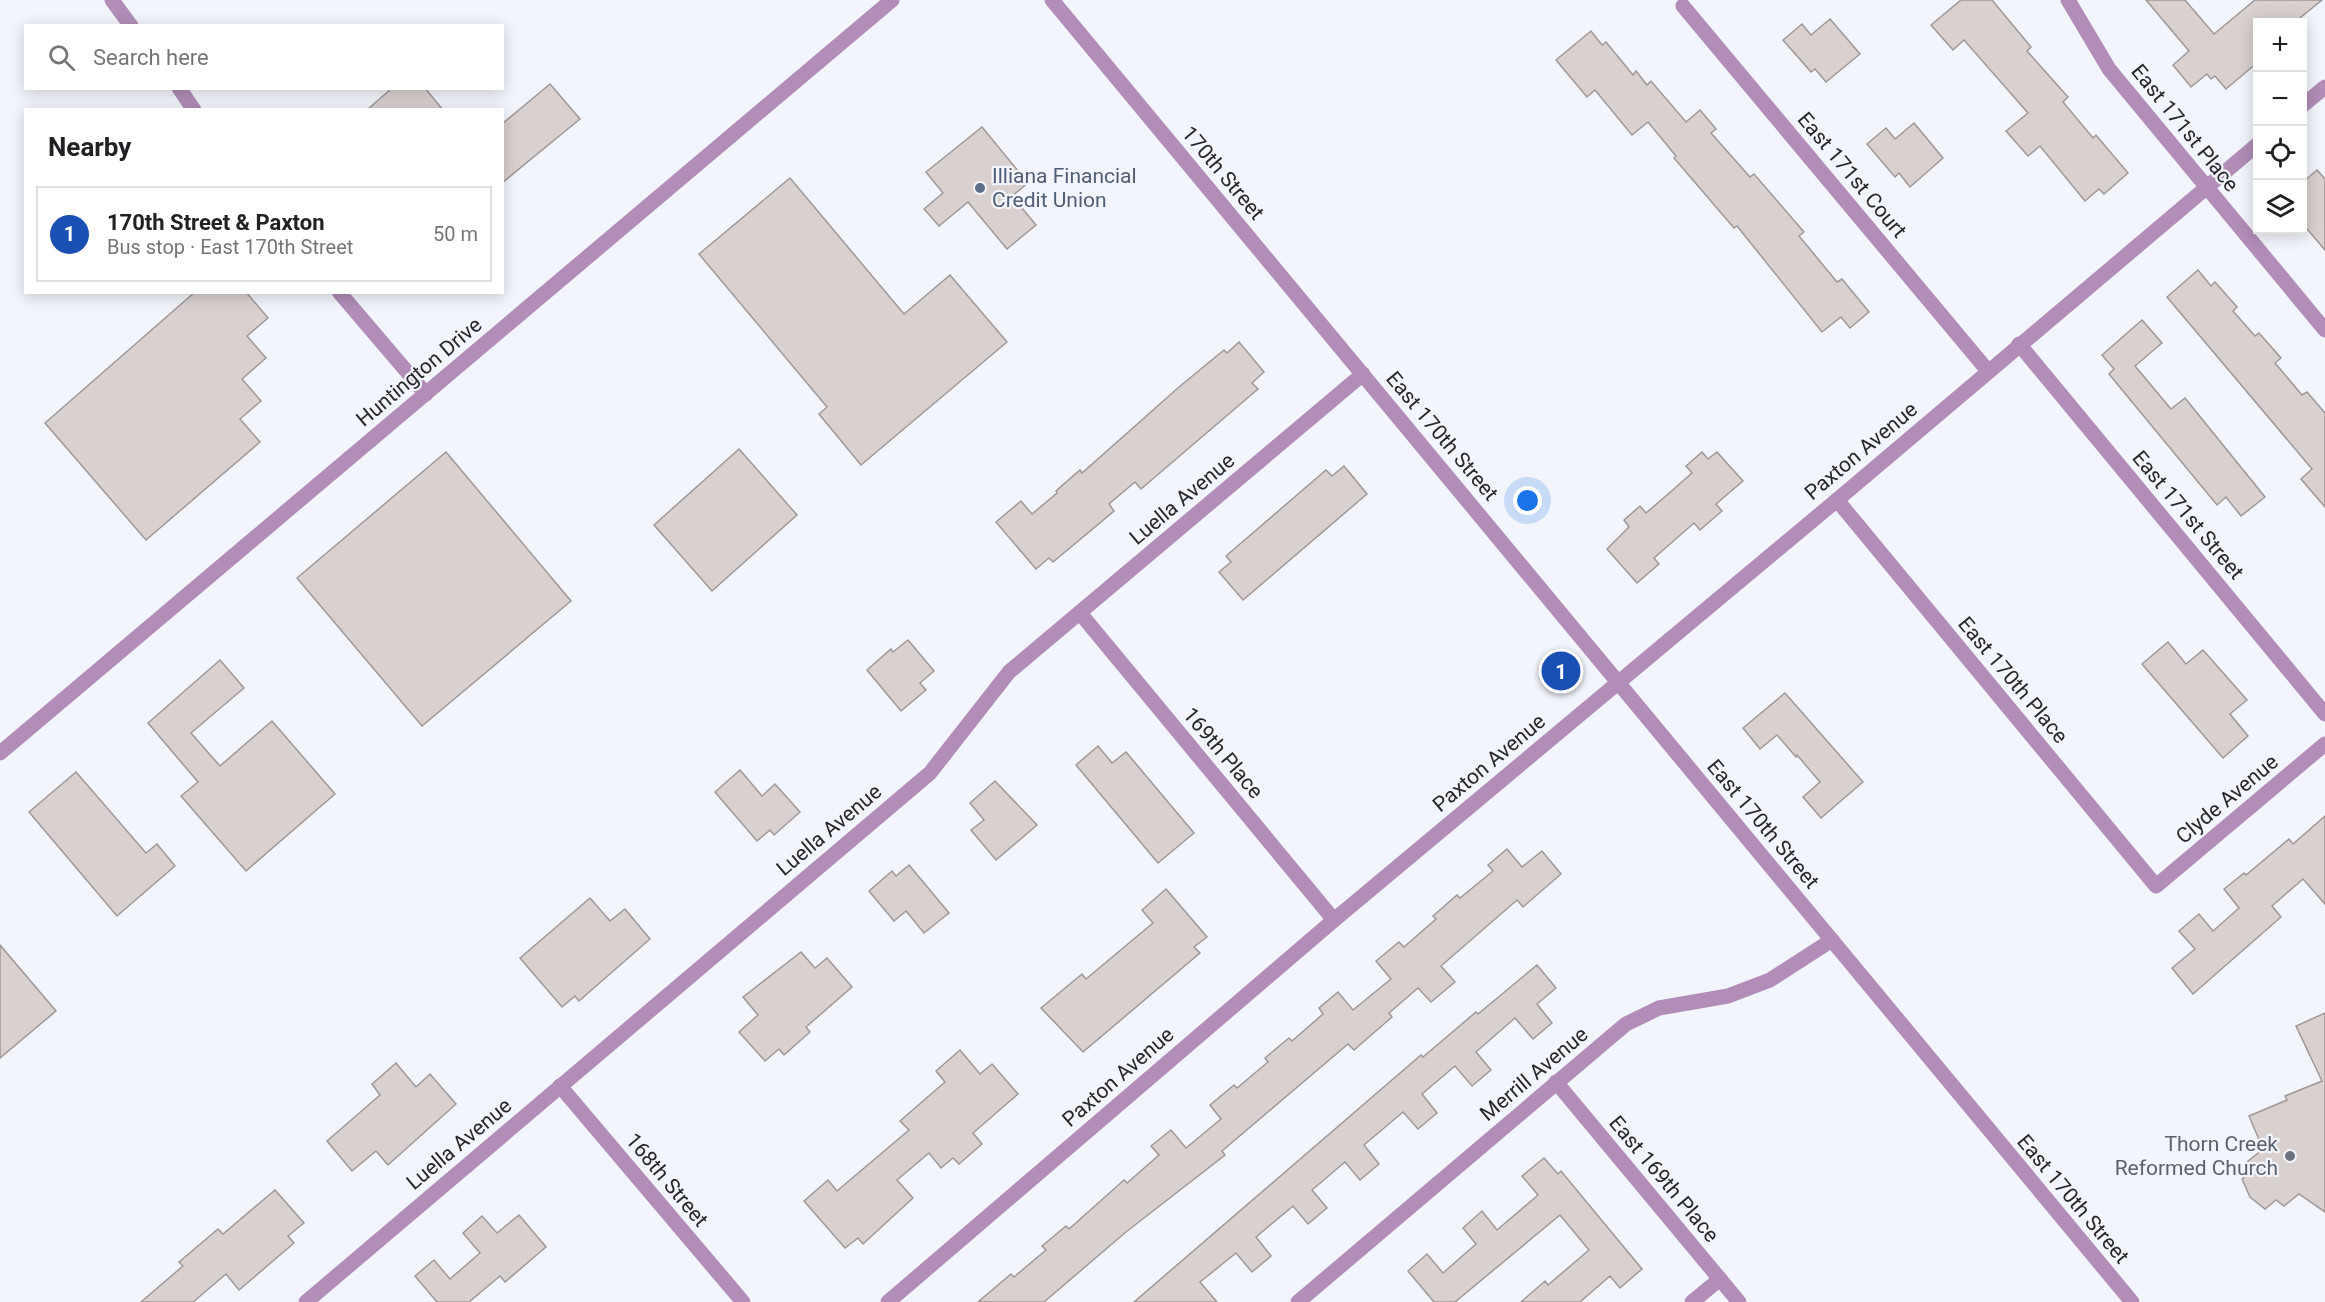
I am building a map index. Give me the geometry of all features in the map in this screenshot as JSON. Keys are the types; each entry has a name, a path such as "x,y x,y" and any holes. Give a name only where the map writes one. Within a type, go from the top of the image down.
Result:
{"street":[{"path":"112,0 130,24"},
{"name":"Huntington Drive","path":"0,753 892,0"},
{"name":"170th Street","path":"1052,0 1363,374"},
{"name":"East 171st Place","path":"2068,0 2109,69 2325,330"},
{"name":"East 171st Court","path":"1683,6 1988,370"},
{"path":"2307,102 2325,87"},
{"path":"180,90 193,108"},
{"name":"Paxton Avenue","path":"888,1302 1334,920 1837,500 2253,148"},
{"path":"341,294 426,394"},
{"name":"East 171st Street","path":"2019,344 2325,714"},
{"name":"Luella Avenue","path":"306,1302 930,773 1009,672 1363,374"},
{"name":"East 170th Street","path":"1363,374 2132,1302"},
{"name":"East 170th Place","path":"1837,500 2156,886"},
{"name":"169th Place","path":"1080,613 1334,920"},
{"name":"Clyde Avenue","path":"2156,886 2325,744"},
{"name":"Merrill Avenue","path":"1298,1302 1626,1024 1659,1008 1728,996 1770,980 1832,940"},
{"name":"East 169th Place","path":"1556,1082 1739,1302"},
{"name":"168th Street","path":"560,1086 743,1302"},
{"path":"1692,1302 1720,1279"}],"building":[{"path":"1961,0 1992,0 2031,47 2027,51 2068,97 2063,102 2093,138 2096,135 2128,173 2104,194 2099,189 2085,201 2040,146 2028,156 2006,131 2028,113 1964,40 1953,50 1931,25"},
{"path":"2146,0 2185,0 2214,34 2255,0 2322,0 2300,18 2253,18 2253,66 2226,89 2215,76 2211,79 2207,74 2191,87 2173,65 2189,51"},
{"path":"1830,19 1860,54 1826,82 1815,69 1811,72 1783,40 1802,24 1811,35"},
{"path":"1591,31 1602,45 1606,42 1633,75 1636,71 1647,85 1651,81 1686,122 1700,110 1716,129 1711,133 1750,177 1754,174 1804,232 1799,236 1837,282 1842,279 1869,312 1850,328 1841,317 1822,332 1737,226 1734,228 1674,158 1676,156 1648,122 1632,135 1595,90 1587,97 1556,60"},
{"path":"550,84 580,119 504,181 504,122"},
{"path":"390,90 427,90 441,108 369,108"},
{"path":"1914,123 1943,158 1910,187 1899,173 1895,177 1867,144 1886,128 1895,139"},
{"name":"Illiana Financial Credit Union","path":"982,127 1028,183 1012,196 1036,225 1007,249 968,202 939,226 924,209 943,193 926,172"},
{"path":"2317,170 2325,179 2325,250 2307,229 2307,179"},
{"path":"790,178 904,314 950,275 1007,342 861,465 819,414 827,407 699,254"},
{"path":"2198,270 2211,286 2215,282 2237,307 2233,311 2255,336 2259,333 2281,358 2275,363 2302,395 2307,392 2325,413 2325,507 2301,479 2312,469 2167,297"},
{"path":"193,294 248,294 268,318 247,336 266,358 242,379 261,401 240,419 260,442 146,540 45,423"},
{"path":"2142,320 2162,343 2135,366 2171,409 2185,398 2265,497 2241,516 2226,497 2217,505 2109,374 2114,369 2102,355"},
{"path":"1239,342 1264,372 1252,383 1258,389 1141,489 1135,482 1109,504 1114,511 1053,562 1049,558 1036,569 996,522 1021,501 1032,514 1080,470 1082,473 1179,387 1224,350 1227,353"},
{"path":"739,449 797,515 712,591 654,525"},
{"path":"446,452 571,601 422,726 297,578"},
{"path":"1702,452 1708,459 1717,452 1743,481 1716,504 1722,511 1700,530 1694,523 1654,558 1659,564 1637,583 1607,549 1629,527 1624,520 1640,506 1646,513 1667,495 1692,473 1686,466"},
{"path":"1344,466 1367,494 1243,600 1219,572 1231,562 1226,556 1326,470 1332,476"},
{"path":"908,640 934,671 920,683 926,690 901,711 867,670 891,649 893,652"},
{"path":"2168,642 2186,664 2203,650 2247,700 2230,714 2248,736 2223,758 2142,664"},
{"path":"220,660 244,688 191,733 220,766 272,721 335,794 246,871 181,796 198,782 148,723"},
{"path":"1785,693 1863,782 1821,818 1803,797 1820,782 1797,755 1796,757 1777,735 1760,749 1743,728"},
{"path":"1098,746 1112,763 1126,752 1194,833 1158,863 1076,765"},
{"path":"740,770 762,796 775,784 800,812 774,835 770,830 757,841 715,792"},
{"path":"76,772 146,853 157,844 175,866 117,916 29,812"},
{"path":"995,781 1037,825 996,860 971,830 984,820 970,803"},
{"path":"2325,816 2325,904 2303,879 2272,906 2281,917 2193,994 2172,968 2195,949 2179,931 2199,914 2213,931 2239,908 2224,889 2244,873 2246,875 2289,839 2293,844"},
{"path":"1507,849 1522,867 1542,851 1561,874 1523,907 1517,900 1441,966 1455,982 1431,1002 1418,988 1389,1013 1392,1017 1354,1050 1348,1044 1222,1151 1225,1155 1126,1232 1044,1302 978,1302 1011,1274 1014,1277 1046,1250 1042,1246 1066,1226 1069,1229 1124,1180 1127,1183 1159,1155 1151,1146 1171,1130 1186,1148 1221,1119 1210,1105 1234,1085 1237,1088 1268,1062 1265,1058 1289,1038 1292,1041 1323,1014 1319,1008 1338,992 1353,1010 1391,979 1376,961 1399,942 1404,947 1436,919 1433,916 1457,895 1460,898 1493,871 1488,865"},
{"path":"909,865 949,913 924,933 906,911 894,921 869,891 892,871 896,876"},
{"path":"1166,889 1207,937 1194,947 1200,953 1083,1052 1041,1008 1082,974 1086,979 1153,923 1142,910"},
{"path":"590,898 610,921 625,909 650,939 579,1001 575,996 562,1007 520,958"},
{"path":"0,945 56,1011 0,1058"},
{"path":"801,952 815,968 827,958 852,987 806,1027 810,1032 784,1055 779,1049 765,1061 739,1032 758,1015 743,997"},
{"path":"1537,965 1556,988 1537,1004 1552,1023 1533,1039 1515,1018 1476,1052 1491,1070 1472,1086 1455,1066 1422,1094 1437,1113 1418,1129 1403,1112 1364,1145 1379,1164 1360,1180 1345,1162 1312,1190 1327,1208 1308,1224 1293,1206 1256,1237 1271,1256 1252,1272 1236,1253 1200,1282 1217,1302 1134,1302 1421,1055 1423,1057"},
{"name":"Thorn Creek Reformed Church","path":"2325,1013 2325,1212 2299,1194 2284,1206 2276,1200 2265,1209 2250,1197 2242,1179 2252,1171 2247,1162 2263,1149 2249,1116 2287,1100 2285,1096 2322,1081 2296,1026"},
{"path":"960,1050 980,1074 992,1064 1018,1094 973,1133 982,1144 959,1164 953,1158 941,1168 929,1153 897,1180 913,1198 863,1244 858,1238 845,1248 804,1201 828,1180 837,1191 909,1130 900,1121 945,1082 936,1071"},
{"path":"396,1063 416,1087 430,1074 456,1104 388,1165 376,1151 352,1171 327,1141 380,1095 372,1084"},
{"path":"1544,1158 1558,1174 1561,1171 1642,1269 1620,1288 1610,1276 1580,1302 1521,1302 1545,1281 1548,1285 1589,1250 1560,1215 1455,1302 1434,1302 1408,1271 1427,1254 1443,1273 1476,1244 1463,1228 1482,1211 1497,1230 1538,1195 1522,1176"},
{"path":"275,1190 304,1223 288,1236 294,1243 239,1290 226,1274 193,1302 141,1302 183,1266 179,1262 218,1229 223,1234"},
{"path":"519,1215 546,1247 505,1282 500,1276 469,1302 437,1302 415,1276 434,1260 450,1279 480,1253 463,1233 482,1216 497,1233"}],"place":[{"name":"Illiana Financial Credit Union","path":"980,188"},
{"name":"170th Street & Paxton","path":"1561,671"},
{"name":"Thorn Creek Reformed Church","path":"2290,1156"}]}
